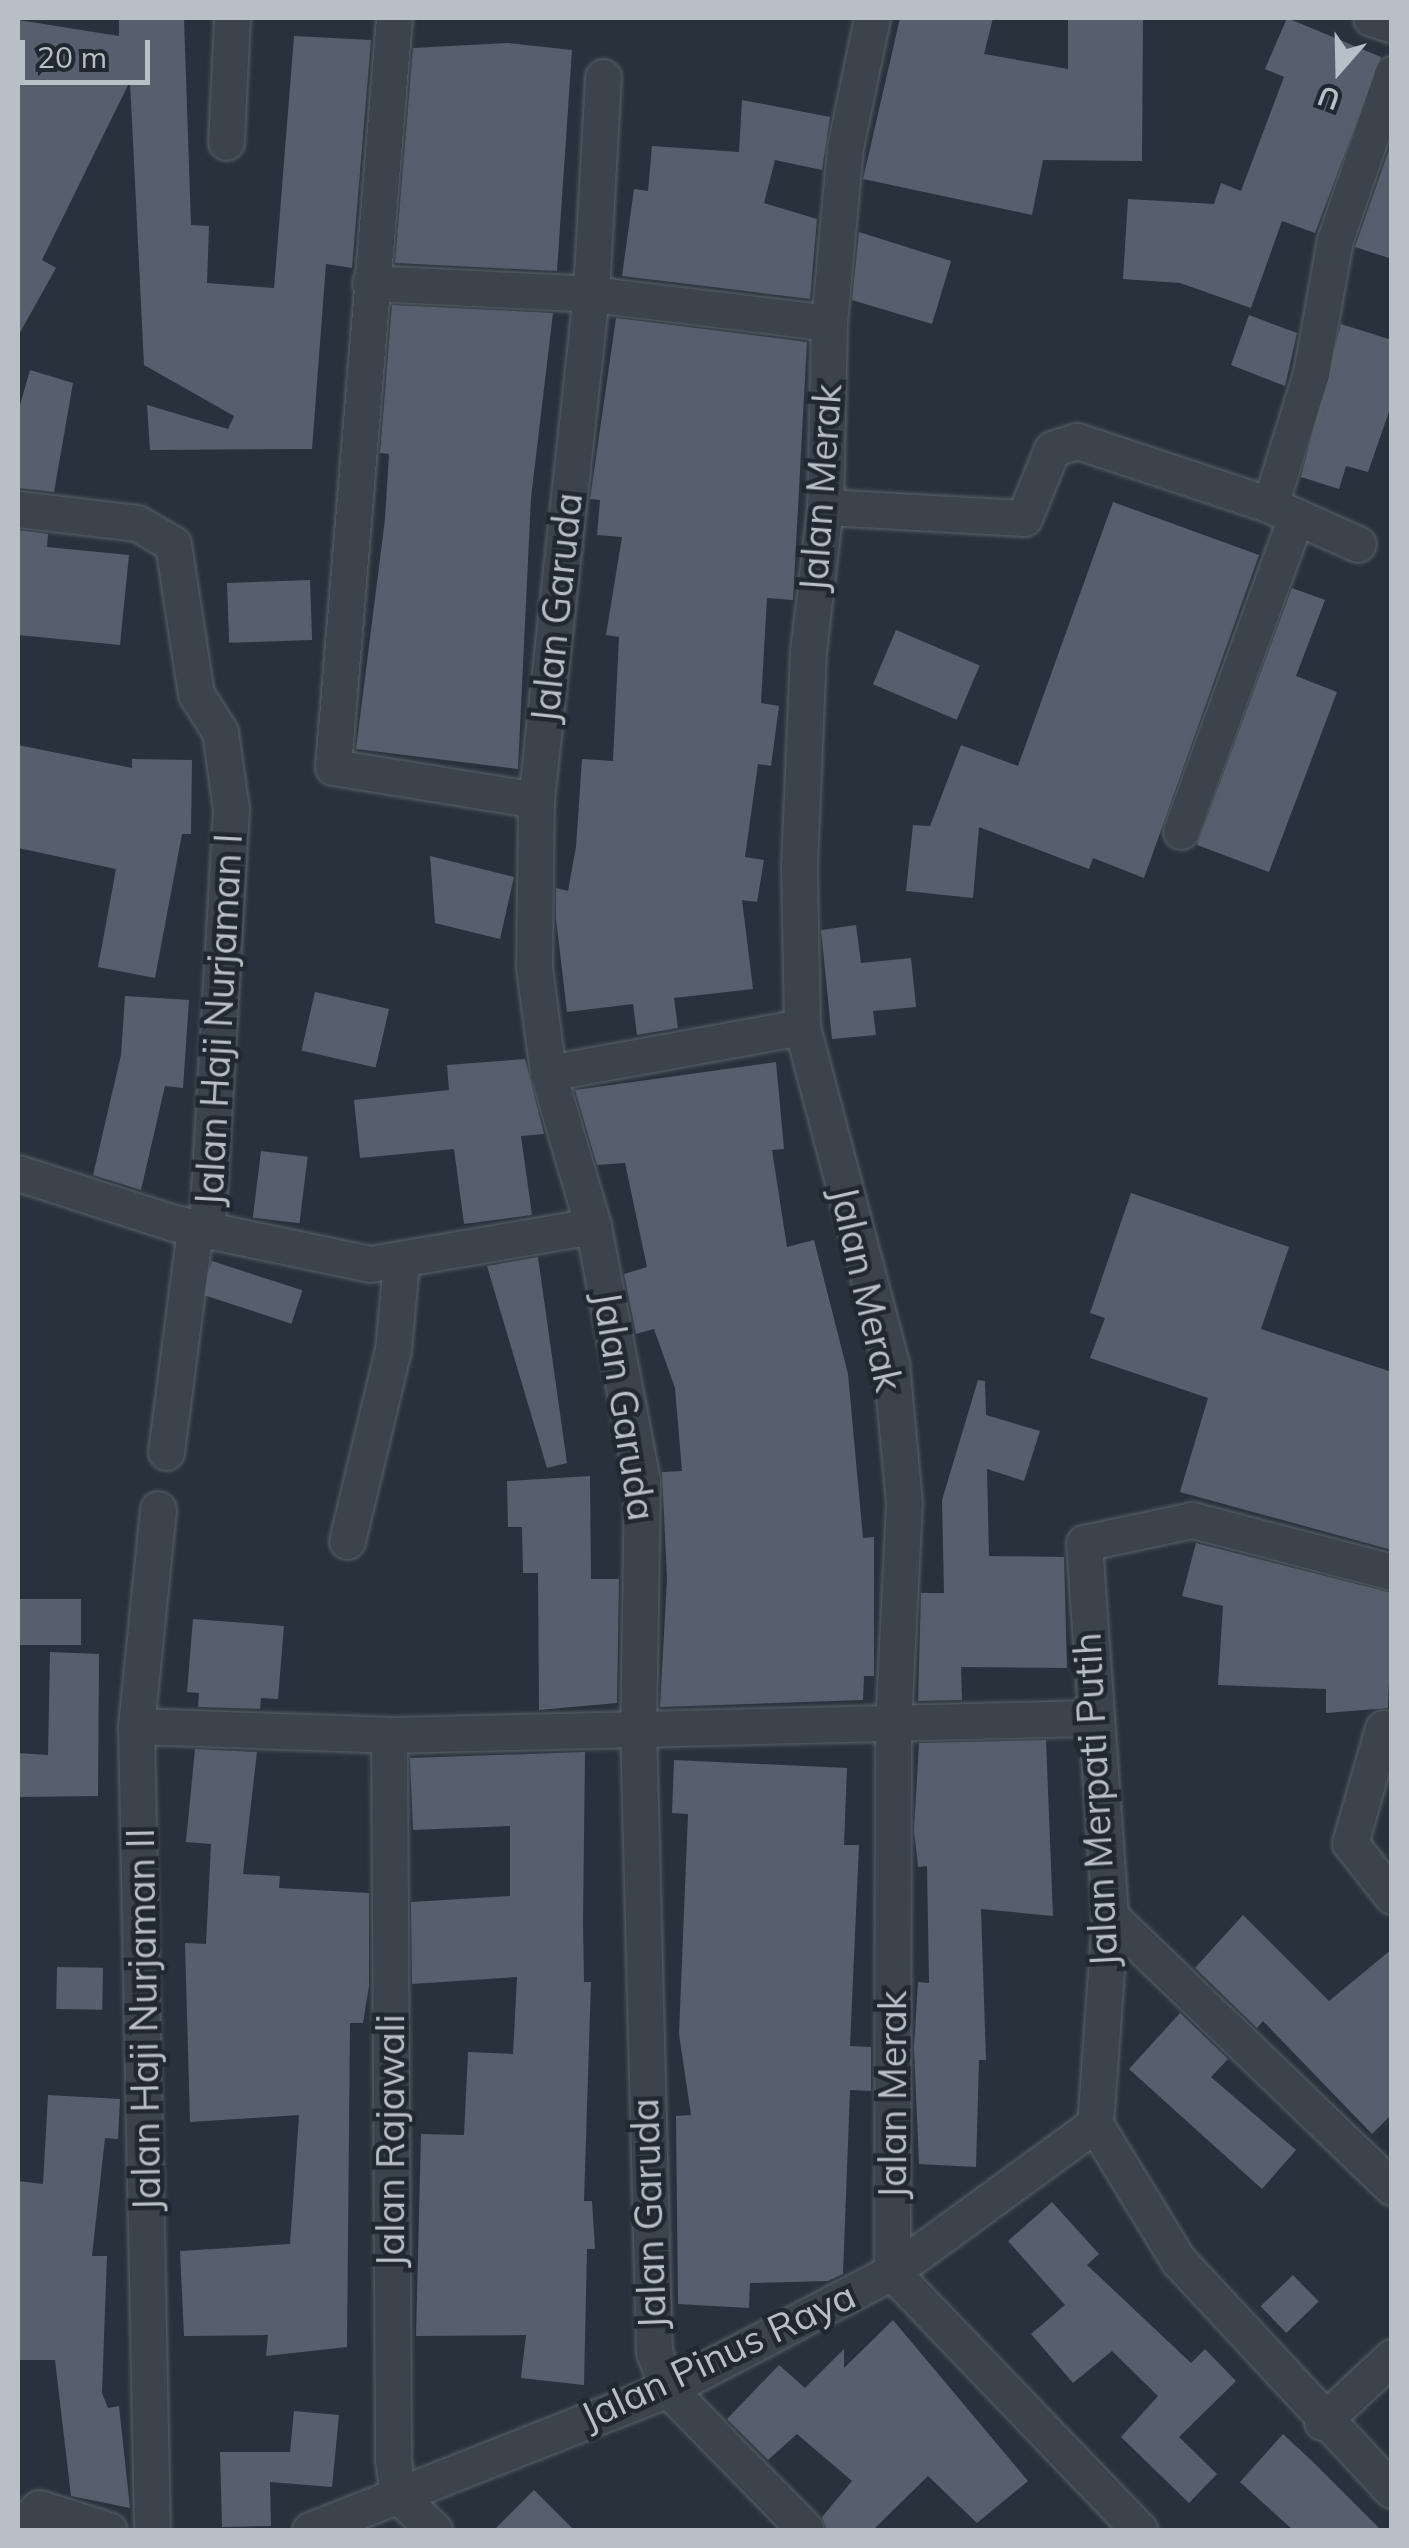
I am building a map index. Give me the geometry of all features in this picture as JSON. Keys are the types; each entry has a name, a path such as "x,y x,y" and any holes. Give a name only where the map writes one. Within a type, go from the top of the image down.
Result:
{"street":[{"path":"226,142 232,18"},
{"path":"394,18 333,767 536,800"},
{"name":"Jalan Merak","path":"872,18 845,147 829,323 826,507 807,671 802,1028 891,1364 904,1502 894,1727 892,2272"},
{"path":"1371,18 1392,25"},
{"path":"1181,831 1283,510 1335,240 1392,74"},
{"name":"Jalan Garuda","path":"603,77 591,294 536,800 534,967 548,1073 593,1226 642,1480 638,1726 648,2314 668,2389 806,2530"},
{"path":"370,283 591,294 829,323"},
{"path":"826,507 1024,518 1052,449 1077,440 1283,510 1358,544"},
{"name":"Jalan Haji Nurjaman I","path":"18,509 138,524 173,544 196,694 220,732 231,809 201,1229"},
{"path":"548,1073 802,1028"},
{"path":"18,1173 201,1229 370,1264 401,1262 593,1226"},
{"path":"166,1452 201,1229"},
{"path":"347,1541 393,1350 401,1262"},
{"name":"Jalan Haji Nurjaman II","path":"152,2530 136,1726 158,1510"},
{"name":"Jalan Merpati Putih","path":"1095,2124 1110,1916 1092,1718 1084,1543 1192,1520 1392,1572"},
{"path":"136,1726 389,1735 638,1726 894,1727 1092,1718"},
{"path":"1383,1728 1350,1842 1392,1896"},
{"name":"Jalan Rajawali","path":"389,1735 397,2494"},
{"path":"1110,1916 1392,2187"},
{"path":"1095,2124 1178,2260 1322,2422 1392,2490"},
{"name":"Jalan Pinus Raya","path":"310,2530 668,2389 892,2272 1095,2124"},
{"path":"892,2272 1139,2530"},
{"path":"1322,2422 1392,2357"},
{"path":"397,2494 434,2530"},
{"path":"28,2519 109,2530"}],"building":[{"path":"119,18 184,18 191,225 209,226 207,283 274,288 294,36 371,40 352,268 326,264 312,449 150,450 147,405 228,429 234,416 144,365 130,81 42,260 56,268 18,336 18,20 119,36"},
{"path":"900,18 993,18 984,54 1068,69 1068,18 1143,18 1142,161 1043,160 1032,215 863,179"},
{"path":"1287,18 1381,57 1315,233 1282,221 1251,308 1180,283 1123,279 1128,199 1214,204 1221,183 1241,191 1284,77 1265,69"},
{"path":"507,43 572,50 557,271 395,263 413,48"},
{"path":"742,100 830,117 822,170 775,160 764,203 817,219 810,299 622,276 634,189 648,191 652,146 739,152"},
{"path":"1392,141 1392,259 1355,247"},
{"path":"859,232 951,261 932,324 852,300"},
{"path":"392,305 553,313 531,498 518,769 356,749 385,519 389,454 380,453"},
{"path":"1249,315 1297,333 1285,386 1231,365"},
{"path":"616,318 807,342 793,600 767,598 761,703 779,706 771,766 758,764 745,857 764,860 757,902 742,900 753,989 674,998 678,1028 637,1035 633,1004 567,1012 556,919 556,888 568,891 576,847 582,759 613,761 619,637 606,635 622,537 597,535 600,500 590,499"},
{"path":"1341,324 1392,340 1392,403 1368,472 1346,466 1339,489 1301,477"},
{"path":"30,370 73,383 54,492 18,488 18,412"},
{"path":"1113,502 1259,555 1144,878 1093,858 1089,869 979,827 973,898 906,891 913,825 930,826 961,745 1018,766"},
{"path":"18,530 48,534 47,547 129,555 120,645 18,635"},
{"path":"310,580 312,640 229,643 227,583"},
{"path":"1292,588 1325,600 1296,676 1337,692 1269,872 1197,845"},
{"path":"896,630 980,666 957,720 873,684"},
{"path":"18,745 132,768 132,759 192,760 191,834 182,834 155,978 98,967 116,869 18,848"},
{"path":"430,856 514,877 500,939 435,923"},
{"path":"856,925 861,963 911,958 916,1007 873,1011 876,1035 832,1039 821,930"},
{"path":"315,992 389,1009 376,1068 302,1050"},
{"path":"125,996 189,1000 183,1088 165,1086 141,1190 93,1175 121,1055"},
{"path":"525,1059 544,1134 521,1136 532,1215 464,1224 454,1149 360,1158 354,1100 449,1090 447,1065"},
{"path":"776,1062 784,1149 772,1150 787,1247 814,1240 848,1374 863,1538 874,1537 874,1676 864,1676 863,1700 660,1707 667,1579 662,1472 682,1471 675,1388 654,1329 636,1334 624,1274 647,1267 625,1163 597,1165 575,1090"},
{"path":"261,1151 308,1157 299,1223 253,1218"},
{"path":"1131,1193 1289,1247 1261,1329 1392,1372 1392,1550 1180,1492 1208,1398 1090,1358 1105,1318 1090,1313"},
{"path":"538,1257 567,1463 547,1468 487,1266"},
{"path":"212,1261 302,1290 292,1324 201,1294"},
{"path":"978,1380 985,1381 986,1415 1040,1431 1024,1481 987,1469 989,1556 1064,1557 1067,1668 961,1667 962,1700 918,1701 921,1593 944,1593 942,1500"},
{"path":"590,1476 591,1579 619,1579 617,1703 539,1710 538,1573 523,1573 522,1527 508,1527 507,1481"},
{"path":"1196,1543 1392,1593 1388,1708 1326,1713 1326,1689 1218,1685 1223,1606 1182,1596"},
{"path":"18,1599 81,1599 81,1645 18,1645"},
{"path":"193,1619 284,1626 278,1699 261,1698 260,1709 198,1707 199,1693 187,1692"},
{"path":"50,1652 99,1654 98,1796 18,1797 18,1753 48,1755"},
{"path":"1046,1740 1053,1916 981,1909 986,2060 979,2060 976,2167 919,2164 914,2048 918,1982 929,1983 927,1866 918,1867 914,1830 919,1743"},
{"path":"195,1749 257,1752 243,1874 280,1876 279,1888 369,1893 369,1986 363,2023 350,2023 347,2347 266,2356 268,2335 184,2336 180,2251 290,2244 299,2115 190,2122 185,1943 206,1944 211,1844 186,1842"},
{"path":"585,1752 584,1982 591,1982 584,2201 592,2201 595,2249 587,2249 584,2385 521,2378 526,2335 416,2336 421,2134 464,2135 468,2052 513,2054 517,1977 412,1984 411,1902 510,1896 510,1826 413,1830 410,1758"},
{"path":"674,1760 847,1768 844,1845 859,1845 850,2046 871,2047 871,2091 850,2090 843,2274 828,2281 750,2283 749,2308 678,2304 676,2116 691,2115 679,2034 688,1814 672,1813"},
{"path":"1243,1915 1329,2001 1392,1949 1392,2114 1372,2134 1263,2021 1257,2028 1195,1968"},
{"path":"57,1967 103,1968 102,2010 56,2009"},
{"path":"1180,2013 1228,2059 1211,2077 1296,2150 1262,2189 1129,2069"},
{"path":"48,2095 120,2099 118,2139 105,2138 92,2256 107,2256 102,2393 108,2408 119,2406 130,2508 71,2496 55,2360 18,2360 18,2181 43,2184"},
{"path":"1052,2202 1099,2254 1087,2265 1191,2363 1205,2349 1236,2381 1179,2437 1217,2474 1189,2503 1121,2437 1158,2396 1112,2351 1073,2383 1031,2334 1065,2305 1008,2241"},
{"path":"1293,2275 1319,2302 1286,2333 1261,2306"},
{"path":"893,2320 1028,2481 977,2523 928,2476 873,2530 827,2530 822,2517 852,2481 797,2434 768,2460 727,2419 779,2365 805,2388 844,2349 844,2368"},
{"path":"294,2411 339,2415 332,2487 270,2482 271,2526 222,2527 220,2452 290,2452"},
{"path":"1283,2434 1381,2530 1293,2530 1240,2482"},
{"path":"534,2490 574,2530 494,2530"}]}
